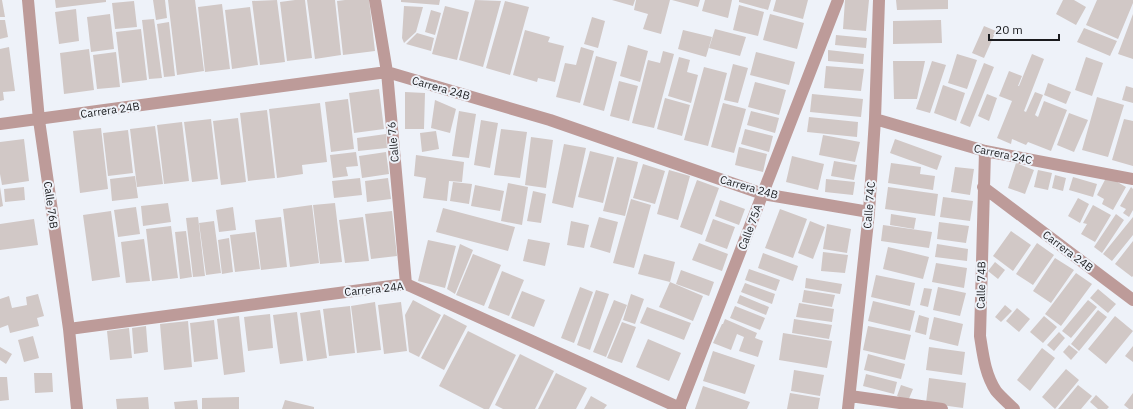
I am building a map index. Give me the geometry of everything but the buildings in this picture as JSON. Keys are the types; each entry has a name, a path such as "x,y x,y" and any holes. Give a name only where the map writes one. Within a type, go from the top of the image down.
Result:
{"street":[{"name":"Calle 76B","path":"28,0 39,120 69,329 77,409"},
{"name":"Calle 76","path":"375,0 387,72 406,284"},
{"name":"Calle 75A","path":"680,408 838,0"},
{"name":"Calle 74C","path":"848,409 869,212 875,119 879,0"},
{"name":"Carrera 24B","path":"0,124 39,120 387,72 550,120 763,194 869,212"},
{"name":"Carrera 24C","path":"875,119 985,151 1133,179"},
{"name":"Calle 74B","path":"985,151 980,336 985,366 991,380 997,391 1014,409"},
{"name":"Carrera 24B","path":"983,187 1133,300"},
{"name":"Carrera 24A","path":"69,329 406,284 680,408"},
{"path":"850,396 942,409"}]}
